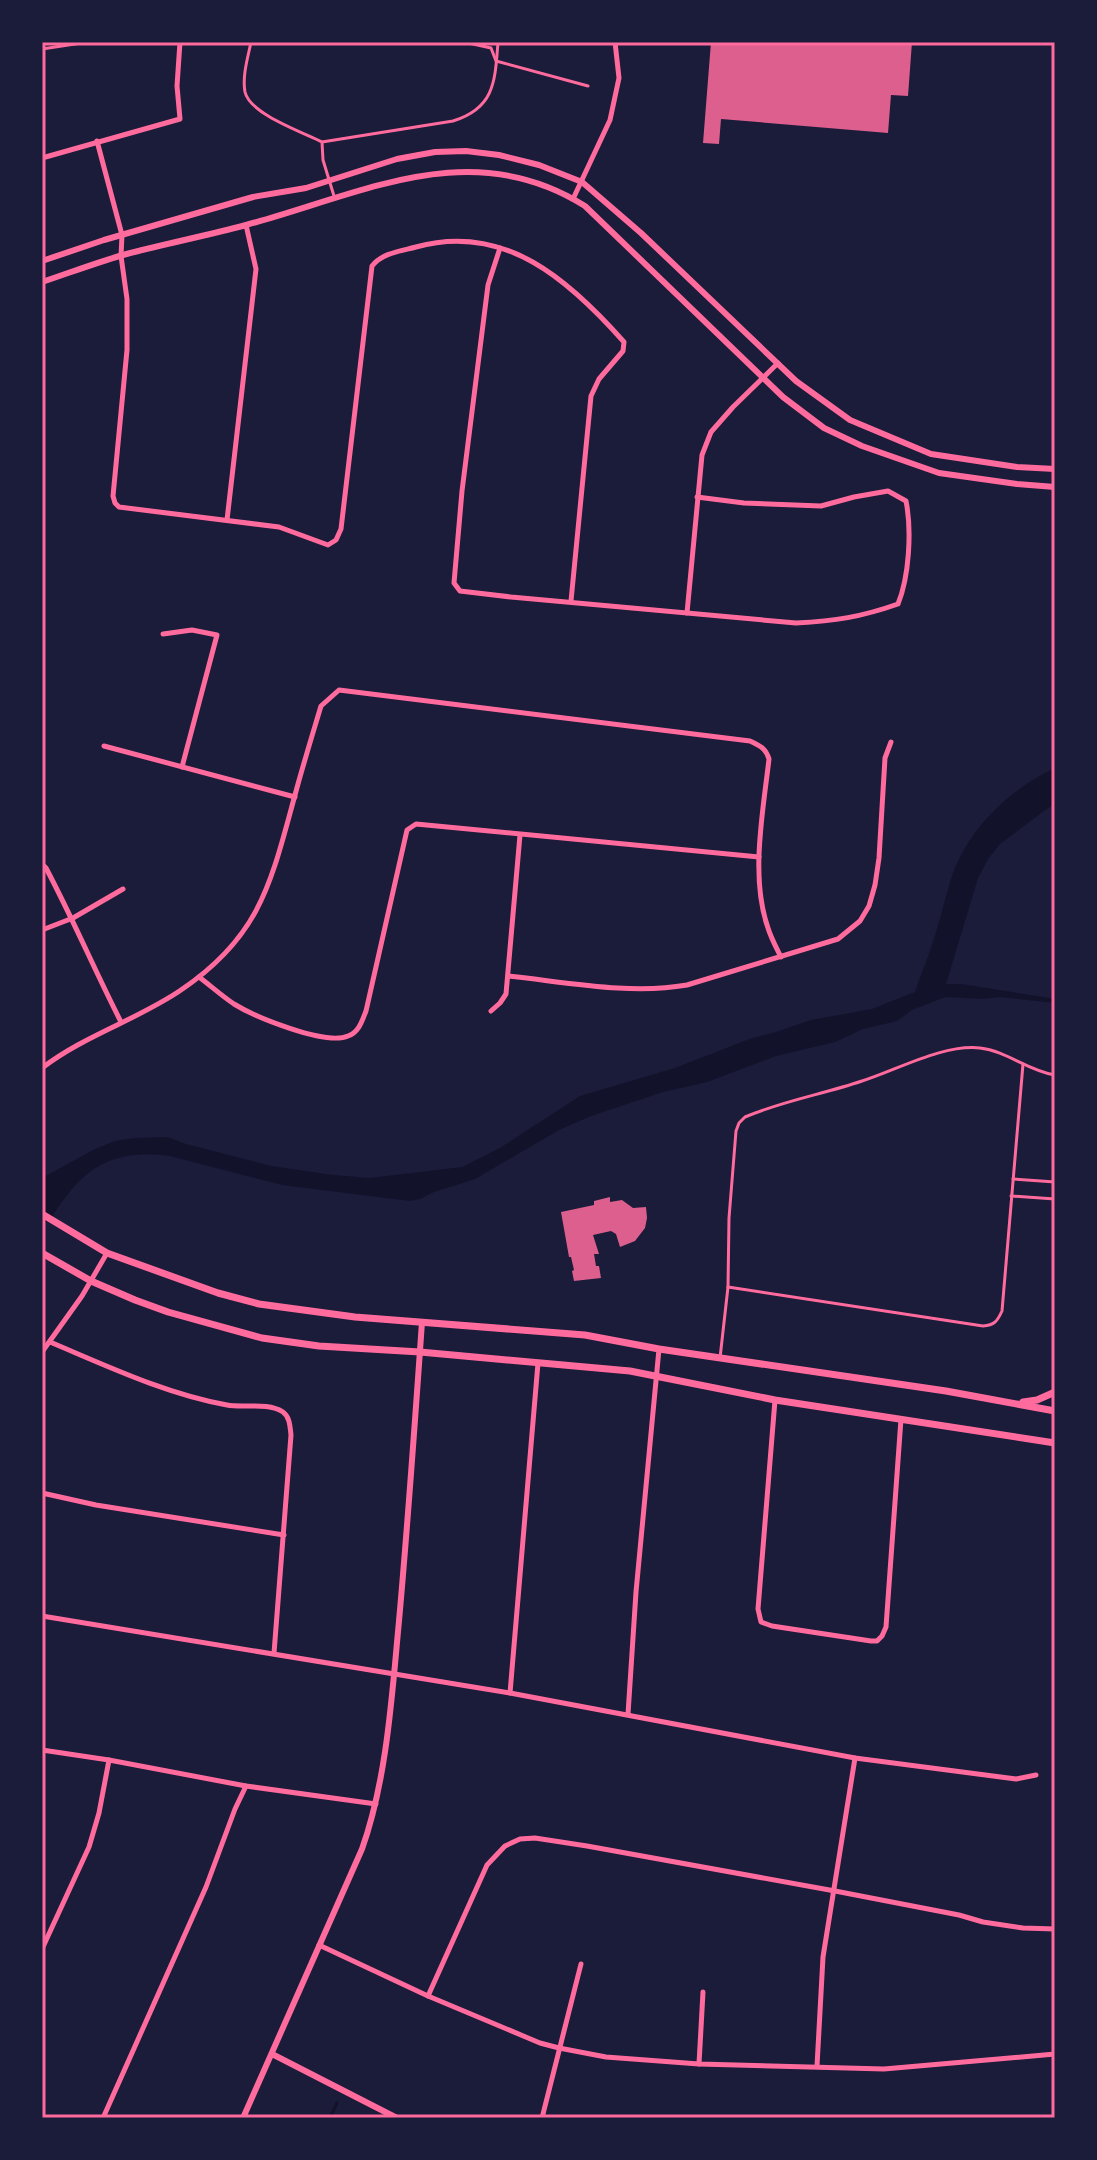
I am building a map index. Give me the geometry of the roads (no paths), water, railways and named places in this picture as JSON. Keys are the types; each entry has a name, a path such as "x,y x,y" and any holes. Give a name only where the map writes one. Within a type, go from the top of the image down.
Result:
{"main road":[{"path":"42,1214 107,1253 218,1293 259,1304 355,1317 585,1335 1055,1411"},
{"path":"43,1254 91,1281 135,1300 262,1338 319,1346 630,1371 775,1400 1055,1443"},
{"path":"1017,1403 1037,1400 1055,1392"}],"street":[{"path":"42,158 180,119 177,86 180,42"},
{"path":"573,199 610,120 619,78 615,42"},
{"path":"97,141 122,235 121,256 127,299 127,350 113,496 119,507 279,527 328,545 336,540 341,529 347,487 372,266 378,258 424,245 472,242 500,248 534,261 563,281 624,342 623,351 599,379 591,396 571,601"},
{"path":"42,261 253,197 306,188 397,159 435,152 466,151 499,155 539,165 582,182 641,233 796,381 850,420 931,454 1017,467 1055,469"},
{"path":"42,282 121,256 246,225 335,197 436,173 474,171 512,176 547,186 585,206 783,397 824,428 862,446 939,473 1055,487"},
{"path":"227,520 256,269 246,225"},
{"path":"500,248 488,285 462,491 454,583 460,591 796,623 867,615 898,604 905,588 908,514 906,501 888,491 821,506 744,503 697,497"},
{"path":"687,613 702,455 711,432 778,363"},
{"path":"163,634 192,630 217,635 182,767"},
{"path":"42,1068 90,1037 169,997 214,966 234,944 259,909 283,845 321,706 339,690 750,741 761,746 767,751 769,759 759,857 762,904 767,927 781,957"},
{"path":"508,976 654,989 687,985 838,939 860,921 869,906 875,885 885,758 891,742"},
{"path":"104,746 295,797"},
{"path":"199,977 235,1004 266,1020 306,1033 347,1037 359,1028 366,1011 407,830 416,824 759,857"},
{"path":"491,1011 504,999 508,976 520,835"},
{"path":"42,864 73,918 121,1022"},
{"path":"42,930 73,918 123,889"},
{"path":"42,1352 107,1253"},
{"path":"243,2118 362,1849 376,1804 394,1673 422,1322"},
{"path":"50,1342 168,1389 224,1404 273,1408 283,1412 289,1420 291,1435 274,1653"},
{"path":"628,1714 659,1349"},
{"path":"510,1693 538,1362"},
{"path":"775,1400 758,1609 761,1622 857,1639 877,1641 886,1627 901,1418"},
{"path":"42,1493 96,1505 284,1535"},
{"path":"42,1616 510,1693 855,1758 1016,1779 1036,1775"},
{"path":"42,1750 246,1786 376,1804"},
{"path":"817,2066 823,1957 855,1758"},
{"path":"42,1949 89,1847 109,1760"},
{"path":"103,2118 206,1887 246,1786"},
{"path":"428,1996 487,1865 505,1846 520,1839 535,1838 587,1846 835,1891 983,1922 1055,1929"},
{"path":"319,1945 503,2028 559,2048 606,2057 699,2064 884,2069 1055,2054"},
{"path":"542,2118 581,1964"},
{"path":"699,2064 703,1992"},
{"path":"272,2054 397,2118"}],"lane":[{"path":"42,49 88,42"},
{"path":"251,42 245,92 252,104 265,114 322,142 467,117 485,103 495,80 498,42"},
{"path":"464,42 491,48 496,61"},
{"path":"496,61 588,86"},
{"path":"322,142 323,160 335,197"},
{"path":"720,1358 728,1287 729,1218 736,1131 745,1117 957,1049 996,1051 1055,1075"},
{"path":"728,1287 992,1325 1002,1311 1023,1064"},
{"path":"1013,1179 1055,1182"},
{"path":"1011,1196 1055,1199"}],"waterway":[{"path":"330,2118 337,2103"}]}
